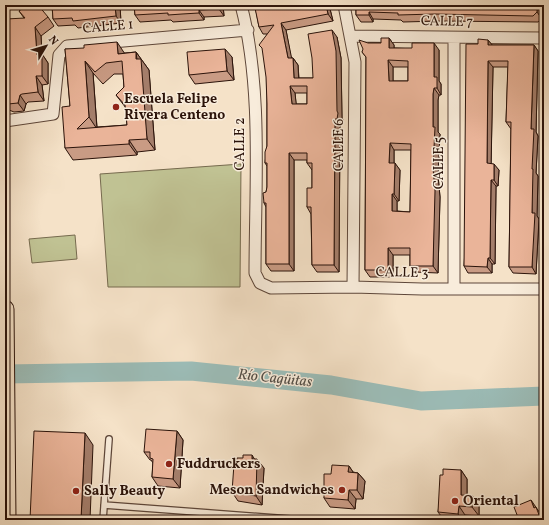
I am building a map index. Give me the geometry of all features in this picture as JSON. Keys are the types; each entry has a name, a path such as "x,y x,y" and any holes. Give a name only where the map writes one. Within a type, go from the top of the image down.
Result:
{"main road":[{"path":"5,309 7,520"}],"street":[{"name":"CALLE 2","path":"241,5 248,30 255,100 255,273 260,283"},
{"name":"CALLE 6","path":"344,5 355,62 353,287"},
{"name":"CALLE 1","path":"5,121 53,114 59,55 67,46 248,30"},
{"name":"CALLE 7","path":"350,36 544,38"},
{"name":"CALLE 5","path":"454,38 454,288"},
{"name":"CALLE 3","path":"260,283 271,288 353,287 422,289 544,289"}],"lane":[{"path":"103,520 109,439"},
{"path":"104,505 304,520"}],"green space":[{"path":"241,164 240,287 108,287 100,174"},
{"path":"75,235 77,259 32,263 29,239"}],"building":[{"path":"27,5 38,5 48,17 35,27 37,55 42,54 42,76 36,76 38,92 22,94 20,95 18,103 8,104 5,102 6,19 25,18 19,11"},
{"path":"52,5 115,5 116,16 73,21 72,18 53,19"},
{"path":"134,5 218,5 219,9 199,10 199,13 135,15"},
{"path":"253,5 326,5 328,14 281,23 288,58 293,58 294,78 313,78 312,58 308,34 332,30 336,51 338,113 337,119 335,119 334,265 312,265 311,207 307,207 307,188 312,188 312,163 307,163 307,153 289,153 289,264 266,264 266,203 264,203 263,193 266,192 267,187 267,163 265,163 265,152 267,146 267,104 266,77 262,48 259,45 274,25 259,27","holes":["290,86 307,86 307,104 292,104"]},
{"path":"356,5 537,5 537,12 533,16 435,14 398,15 398,13 369,12 369,15 356,15"},
{"path":"381,38 389,38 389,48 412,48 412,43 434,43 434,77 437,77 437,88 434,88 433,94 433,127 435,127 433,168 435,191 433,266 410,266 410,248 388,248 388,270 365,270 366,57 362,52 363,49 359,40 368,43 381,43","holes":["388,60 408,61 408,81 389,81","390,143 411,144 410,212 392,211 395,163 389,163"]},
{"path":"478,39 488,40 488,45 534,45 531,129 534,129 532,213 535,213 532,267 509,267 511,122 506,122 508,61 488,61 487,163 494,164 494,180 491,180 490,258 488,258 487,267 464,266 466,44 478,44"},
{"path":"117,42 118,54 136,52 136,59 141,59 147,139 129,140 129,144 65,148 62,107 70,106 65,49 84,48 84,45","holes":["85,61 95,72 106,63 122,61 124,87 116,95 125,105 127,125 77,129 89,117"]},
{"path":"225,49 227,71 189,75 187,52"},
{"name":"Fuddruckers","path":"146,429 177,431 173,479 152,477 153,459 150,458 150,452 144,452"},
{"path":"34,431 85,433 81,520 30,520"},
{"path":"243,455 252,455 252,459 257,459 256,496 232,492 234,464 236,465 237,458 243,458"},
{"path":"332,465 349,466 348,472 358,473 357,490 349,490 348,500 324,498 324,474 331,474"},
{"path":"443,469 461,470 461,495 473,496 472,507 459,506 458,514 438,512 440,475 443,475"},
{"path":"531,500 534,508 536,507 541,520 519,520 514,507"}],"waterway":[{"name":"Río Cagüitas","path":"5,374 191,371 331,385 421,401 544,396"}],"place":[{"name":"Escuela Felipe Rivera Centeno","path":"116,107"},
{"name":"Fuddruckers","path":"169,464"},
{"name":"Meson Sandwiches","path":"342,490"},
{"name":"Sally Beauty","path":"76,491"},
{"name":"Oriental","path":"455,501"}]}
